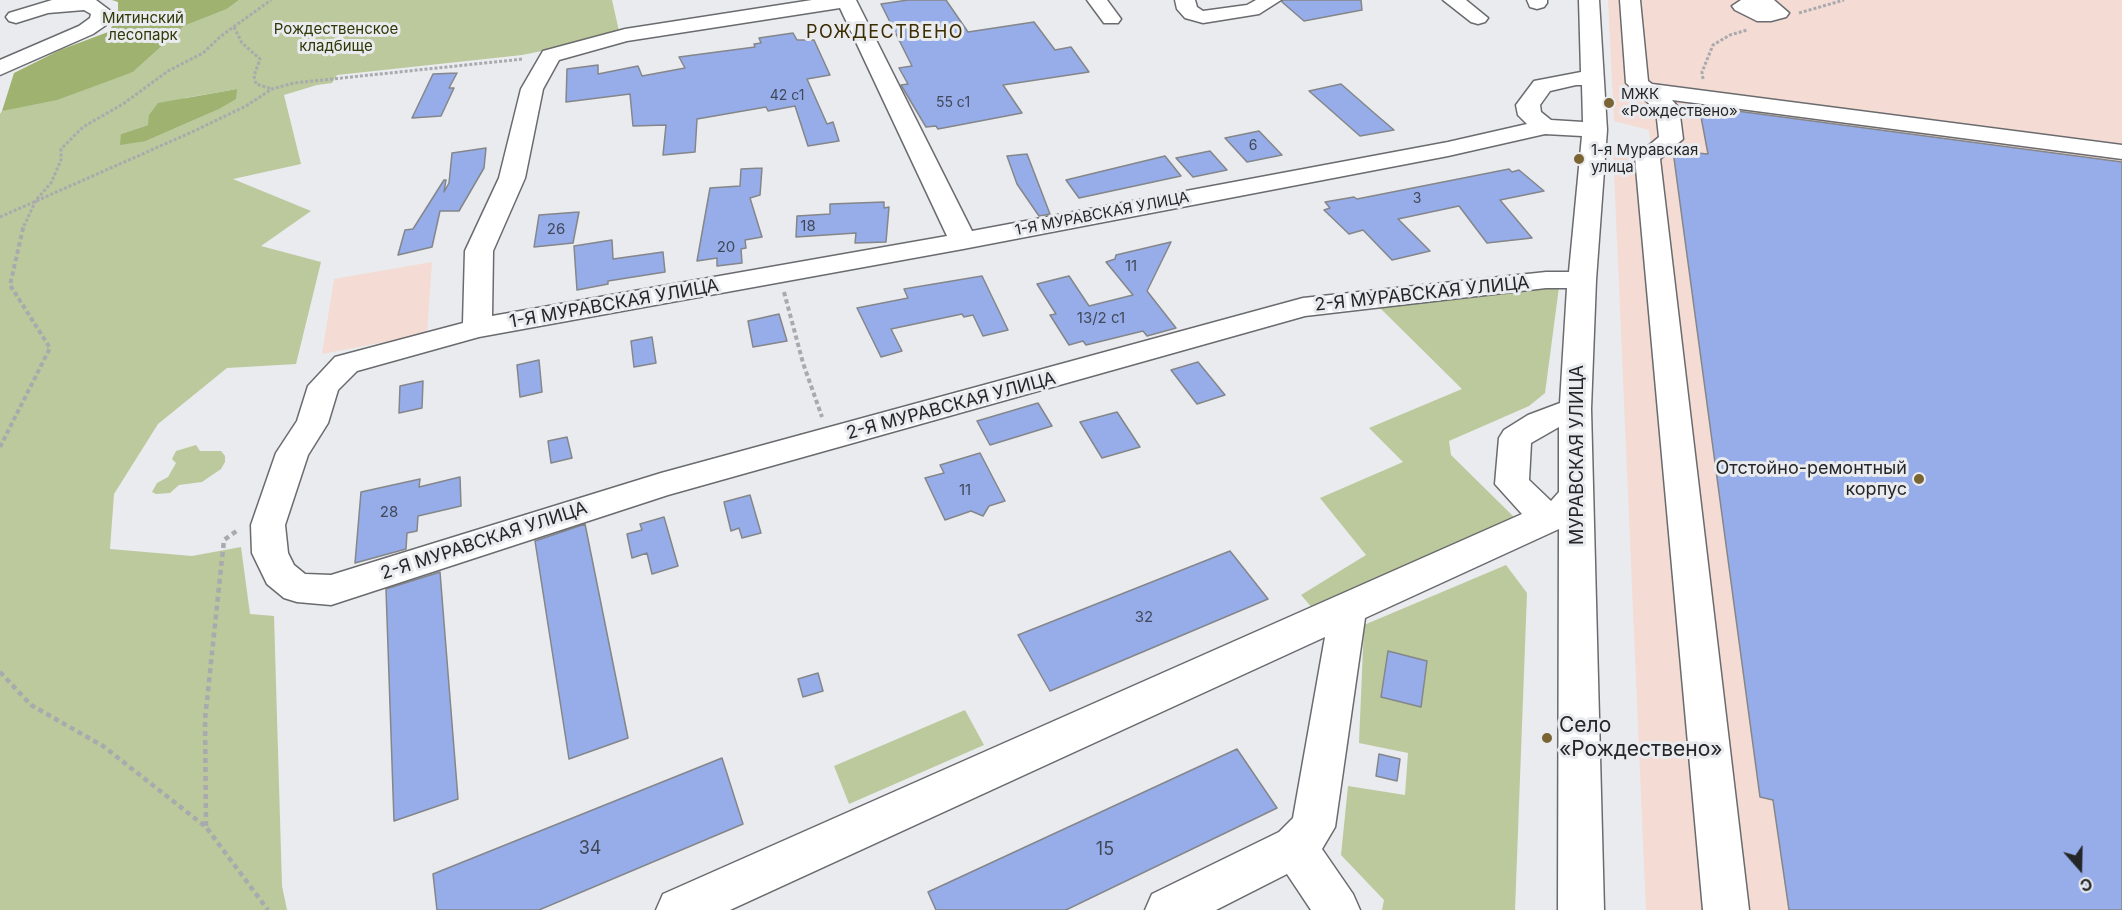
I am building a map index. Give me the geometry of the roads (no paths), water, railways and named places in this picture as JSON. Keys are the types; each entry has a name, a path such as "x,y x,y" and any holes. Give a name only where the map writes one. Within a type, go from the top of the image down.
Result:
{"street":[{"path":"632,23 741,6 751,0"},
{"path":"477,328 479,251 512,178 532,89 551,56 625,34 845,0 963,241"},
{"path":"1097,0 1111,18"},
{"path":"1185,0 1187,9 1192,14 1203,17 1252,10 1271,0"},
{"path":"1453,0 1478,18"},
{"name":"МУРАВСКАЯ УЛИЦА","path":"1581,910 1575,409 1594,130 1594,80 1589,0"},
{"path":"1630,0 1637,83 1667,108 1671,139 1659,141 1647,157 1726,910"},
{"path":"0,68 86,30 99,21 102,12 88,4 69,4 38,9 12,21"},
{"path":"1545,128 1530,115 1528,105 1542,86 1576,78 1594,80"},
{"path":"1646,90 2122,152"},
{"name":"1-Я МУРАВСКАЯ УЛИЦА","path":"273,507 292,453 312,423 324,386 346,364 477,328 963,241 1448,149 1545,128 1594,130"},
{"name":"2-Я МУРАВСКАЯ УЛИЦА","path":"273,507 268,534 270,552 280,574 297,588 331,590 661,485 1303,307 1546,280 1582,280"},
{"path":"1548,519 1512,484 1515,438 1539,423 1575,409"},
{"path":"679,910 1548,519 1566,508 1577,492"},
{"path":"1168,910 1295,847 1313,827 1347,610"},
{"path":"1295,847 1337,910"}],"place":[{"name":"МЖК «Рождествено»","path":"1609,103"},
{"name":"1-я Муравская улица","path":"1579,159"},
{"name":"Отстойно-ремонтный корпус","path":"1919,479"},
{"name":"Село «Рождествено»","path":"1547,738"}],"district":[{"name":"РОЖДЕСТВЕНО","path":"885,33"}],"park label":[{"name":"Митинский лесопарк","path":"143,26"},
{"name":"Рождественское кладбище","path":"336,38"}]}
